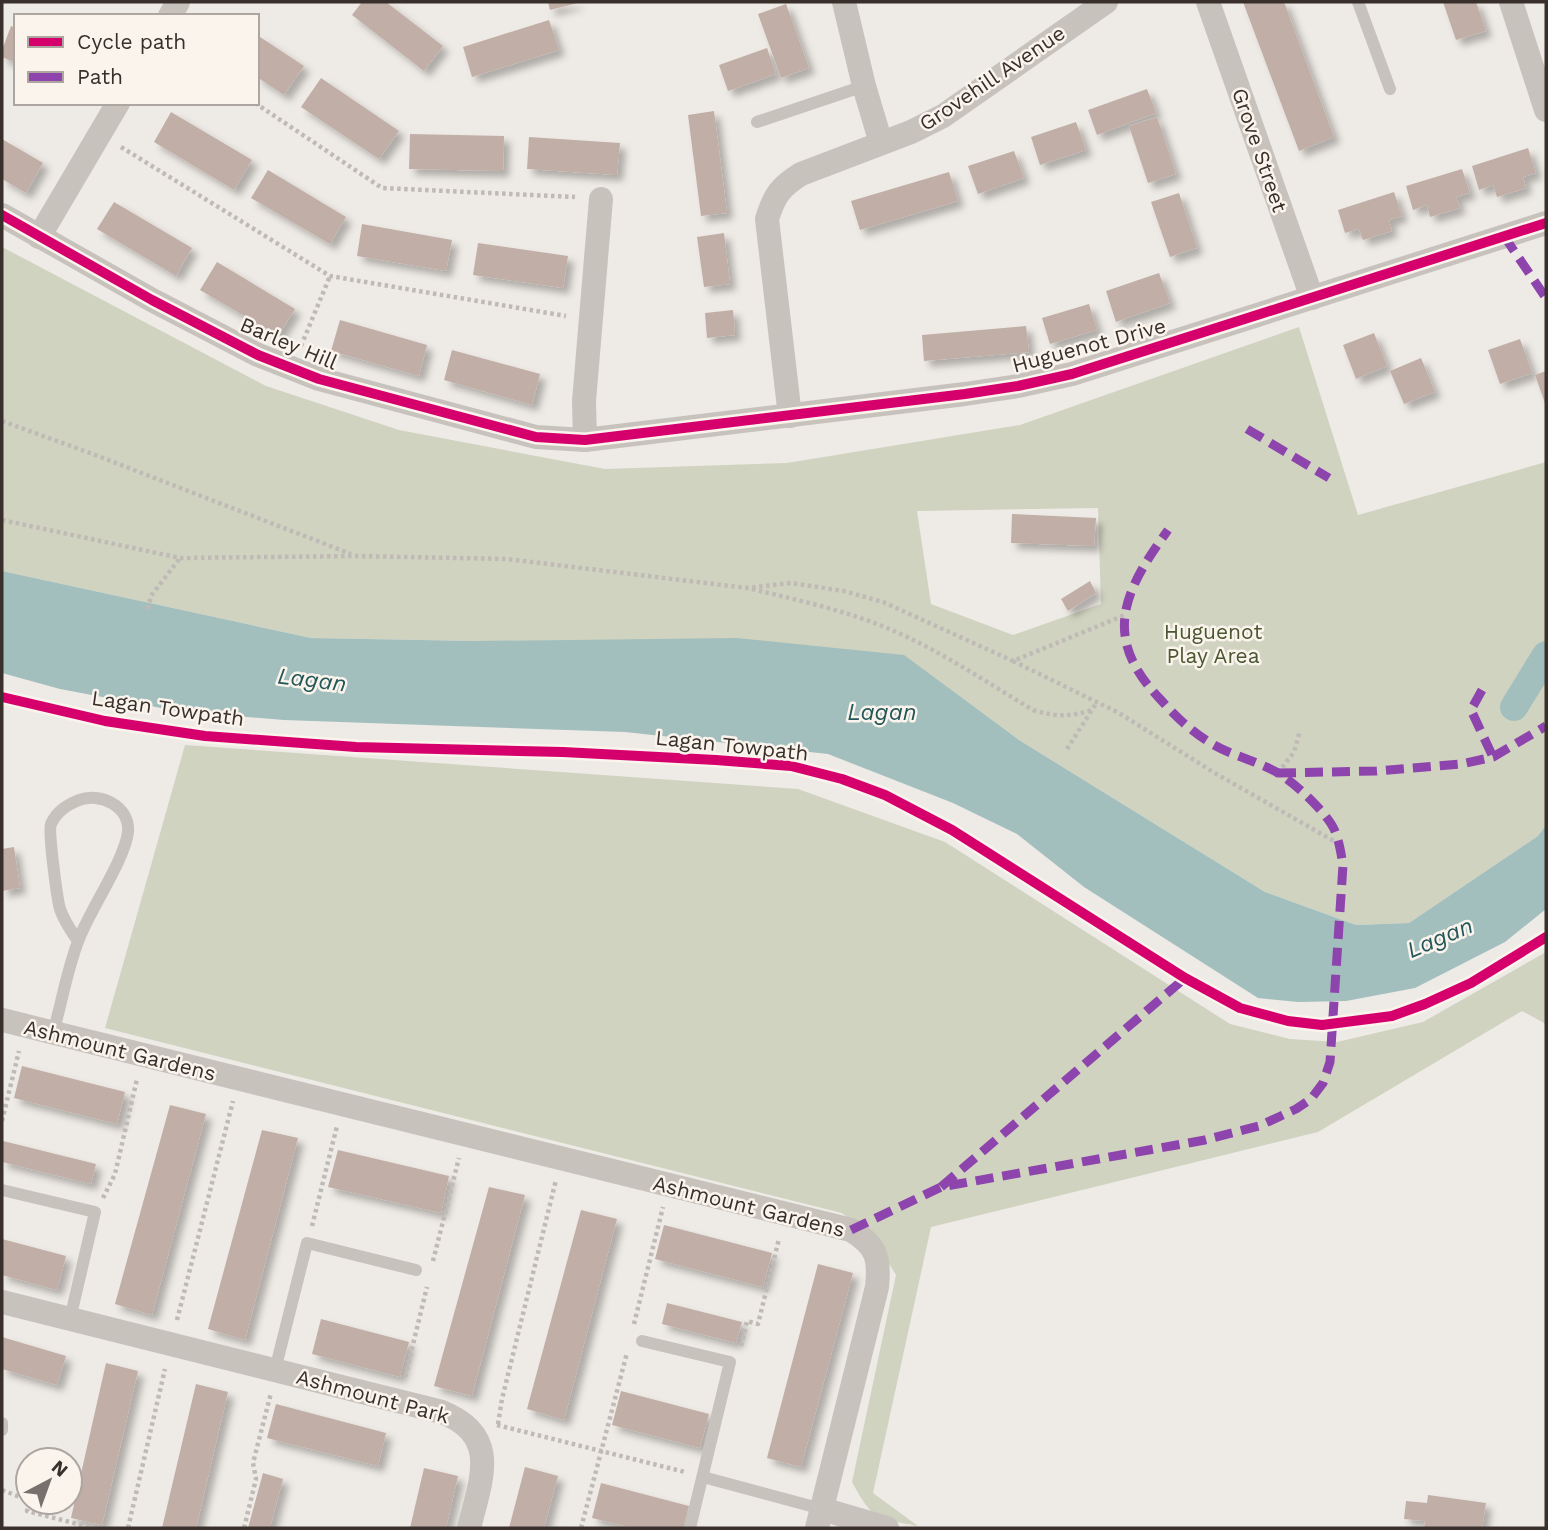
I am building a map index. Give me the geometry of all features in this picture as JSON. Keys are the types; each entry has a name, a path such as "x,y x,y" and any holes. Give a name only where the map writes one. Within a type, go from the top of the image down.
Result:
{"street":[{"path":"844,2 881,143"},
{"name":"Grovehill Avenue","path":"790,416 767,219 773,200 785,183 943,116 1106,2"},
{"name":"Grove Street","path":"1208,2 1311,298"},
{"path":"1511,2 1546,110"},
{"path":"39,237 117,105"},
{"path":"585,440 584,401 601,199"},
{"name":"Barley Hill","path":"2,215 152,300 258,355 319,379 536,437 585,440"},
{"name":"Huguenot Drive","path":"585,440 1018,386 1072,374 1546,223"},
{"name":"Ashmount Gardens","path":"14,1023 851,1230 871,1245 879,1268 877,1287 819,1519"},
{"name":"Ashmount Park","path":"2,1302 442,1412 460,1420 473,1431 481,1447"},
{"path":"470,1528 484,1463 481,1447"},
{"path":"819,1519 887,1528"}],"lane":[{"path":"1358,2 1390,89"},
{"path":"757,122 864,86"},
{"path":"53,1032 78,942 123,850 128,832 126,818 117,806 104,798 85,798 67,805 49,827 59,907 78,942"},
{"path":"2,1190 95,1212 70,1319"},
{"path":"275,1370 307,1243 416,1270"},
{"path":"642,1341 730,1362 690,1528"},
{"path":"2,1423 2,1430"},
{"path":"703,1477 819,1519"}],"path":[{"path":"258,105 382,188 601,199"},
{"path":"100,134 330,276 592,320"},
{"path":"292,368 330,276"},
{"path":"2,421 355,556"},
{"path":"2,520 180,558 355,556 507,559 747,588 886,627 1034,710 1055,716 1072,716 1092,710"},
{"path":"148,609 152,596 180,558"},
{"path":"747,588 791,583 844,591 914,615 1097,702 1339,844"},
{"path":"1013,661 1125,615"},
{"path":"1068,749 1097,702"},
{"path":"1278,773 1294,752 1300,731"},
{"path":"2,1122 14,1023"},
{"path":"95,1212 115,1174 143,1055"},
{"path":"307,1243 342,1105"},
{"path":"481,1447 498,1424 561,1160"},
{"path":"634,1325 669,1185"},
{"path":"730,1362 739,1353 747,1321 758,1324 786,1214"},
{"path":"128,1528 171,1345"},
{"path":"581,1528 627,1350"},
{"path":"244,1528 256,1479 253,1463 275,1370"},
{"path":"498,1424 703,1477"},
{"path":"46,1516 93,1528"}],"green space":[{"name":"Huguenot Play Area","path":"2,247 266,386 399,430 605,469 787,463 1020,425 1299,327 1358,515 1546,462 1546,825 1538,836 1409,923 1356,925 1265,892 1019,740 901,655 311,638 2,571","holes":["1098,508 1101,604 1013,635 931,604 917,511"]},
{"path":"185,745 798,789 945,842 1230,1024 1290,1039 1337,1042 1423,1022 1546,952 1546,1024 1522,1011 1318,1132 931,1227 873,1493 918,1526 893,1521 871,1511 852,1482 896,1275 874,1239 842,1213 105,1028"}],"water":[{"name":"Lagan","path":"2,571 311,638 476,641 737,638 904,655 1019,740 1265,892 1356,925 1409,923 1538,836 1546,825 1546,909 1505,942 1415,988 1346,1001 1298,1002 1258,998 1084,887 1017,834 953,803 828,754 625,732 284,720 177,711 60,689 2,673"}],"building":[{"path":"362,2 386,2 443,46 424,71 352,15"},
{"path":"548,2 578,2 578,3 550,10"},
{"path":"1243,2 1284,2 1334,137 1299,151"},
{"path":"1443,2 1476,2 1486,31 1456,40"},
{"path":"786,4 809,68 781,78 758,14"},
{"path":"549,20 559,50 472,77 463,47"},
{"path":"11,26 14,27 14,62 2,57"},
{"path":"259,36 304,66 284,95 259,78"},
{"path":"767,48 776,74 728,91 719,65"},
{"path":"321,78 399,131 379,159 301,107"},
{"path":"1147,89 1156,113 1097,135 1088,110"},
{"path":"714,111 727,213 701,216 688,115"},
{"path":"171,112 252,160 234,190 154,142"},
{"path":"1157,117 1176,174 1148,183 1129,126"},
{"path":"1076,122 1086,150 1040,165 1031,137"},
{"path":"410,134 504,136 503,171 409,169"},
{"path":"529,137 620,143 617,175 527,169"},
{"path":"2,139 43,163 26,193 2,179"},
{"path":"1528,148 1536,173 1523,177 1526,188 1497,197 1493,185 1479,190 1472,166"},
{"path":"1014,151 1024,178 978,194 968,166"},
{"path":"1462,169 1470,193 1456,197 1460,208 1430,217 1427,205 1413,210 1406,186"},
{"path":"268,170 346,217 330,244 251,198"},
{"path":"949,172 958,201 860,230 851,201"},
{"path":"1394,192 1402,216 1389,220 1392,231 1363,240 1359,229 1345,233 1338,210"},
{"path":"1179,193 1197,248 1170,257 1151,202"},
{"path":"114,202 192,248 176,276 97,229"},
{"path":"362,224 452,240 446,271 357,256"},
{"path":"724,233 730,284 704,287 697,237"},
{"path":"478,243 568,256 563,288 473,275"},
{"path":"217,262 295,309 278,336 200,290"},
{"path":"1159,273 1170,303 1116,322 1106,291"},
{"path":"1089,304 1097,330 1050,344 1042,318"},
{"path":"733,310 735,335 707,338 705,313"},
{"path":"340,320 427,345 419,376 331,351"},
{"path":"1026,326 1029,352 924,361 922,335"},
{"path":"1374,333 1387,366 1356,379 1343,345"},
{"path":"1520,339 1532,373 1500,384 1488,350"},
{"path":"452,350 540,374 532,405 444,380"},
{"path":"1421,358 1435,392 1404,404 1390,371"},
{"path":"1546,371 1546,406 1535,375"},
{"path":"1012,514 1096,518 1094,546 1011,543"},
{"path":"1090,581 1096,593 1068,611 1061,599"},
{"path":"14,847 20,888 2,891 2,849"},
{"path":"22,1066 125,1092 117,1124 14,1098"},
{"path":"170,1105 206,1114 152,1315 115,1304"},
{"path":"262,1130 298,1138 245,1340 208,1329"},
{"path":"3,1141 96,1164 91,1184 2,1162"},
{"path":"338,1150 449,1176 441,1213 328,1187"},
{"path":"489,1187 525,1195 472,1396 434,1386"},
{"path":"581,1210 617,1219 564,1420 527,1409"},
{"path":"664,1225 772,1253 763,1287 655,1259"},
{"path":"2,1239 66,1256 57,1290 2,1275"},
{"path":"818,1264 853,1273 801,1467 767,1458"},
{"path":"667,1303 742,1322 736,1343 662,1324"},
{"path":"321,1319 409,1342 400,1377 312,1354"},
{"path":"2,1337 66,1356 57,1385 2,1369"},
{"path":"106,1363 138,1371 102,1525 71,1518 84,1516 84,1460"},
{"path":"196,1384 228,1392 196,1528 162,1528"},
{"path":"621,1391 709,1414 700,1448 612,1425"},
{"path":"276,1404 386,1433 378,1466 267,1438"},
{"path":"525,1467 558,1476 544,1528 509,1528"},
{"path":"424,1468 458,1476 446,1528 410,1528"},
{"path":"263,1473 283,1479 270,1528 248,1528"},
{"path":"601,1483 689,1506 683,1528 633,1528 592,1518"},
{"path":"1428,1495 1486,1503 1482,1528 1424,1528 1425,1521 1404,1519 1406,1501 1427,1503"}],"waterway":[{"path":"1514,707 1546,655"}],"marked path":[{"path":"1504,236 1546,298"},
{"path":"1247,429 1329,478"},
{"path":"851,1230 941,1187 1205,1140 1259,1126 1311,1099 1323,1083 1330,1062 1343,865 1339,842 1324,814 1285,777 1217,747 1184,723 1142,677 1130,656 1125,635 1125,615 1130,595 1139,574 1168,530"},
{"path":"1482,690 1471,710 1493,757"},
{"path":"1278,773 1376,771 1462,764 1493,757 1546,726"},
{"path":"941,1187 1185,978"}],"cycle path":[{"path":"2,215 152,300 258,355 319,379 536,437 585,440 965,394 1072,374 1546,223"},
{"name":"Lagan Towpath","path":"2,697 105,721 205,736 356,747 563,752 791,766 842,779 885,795 952,830 1185,978 1240,1008 1288,1021 1322,1025 1392,1016 1471,983 1546,937"}]}
